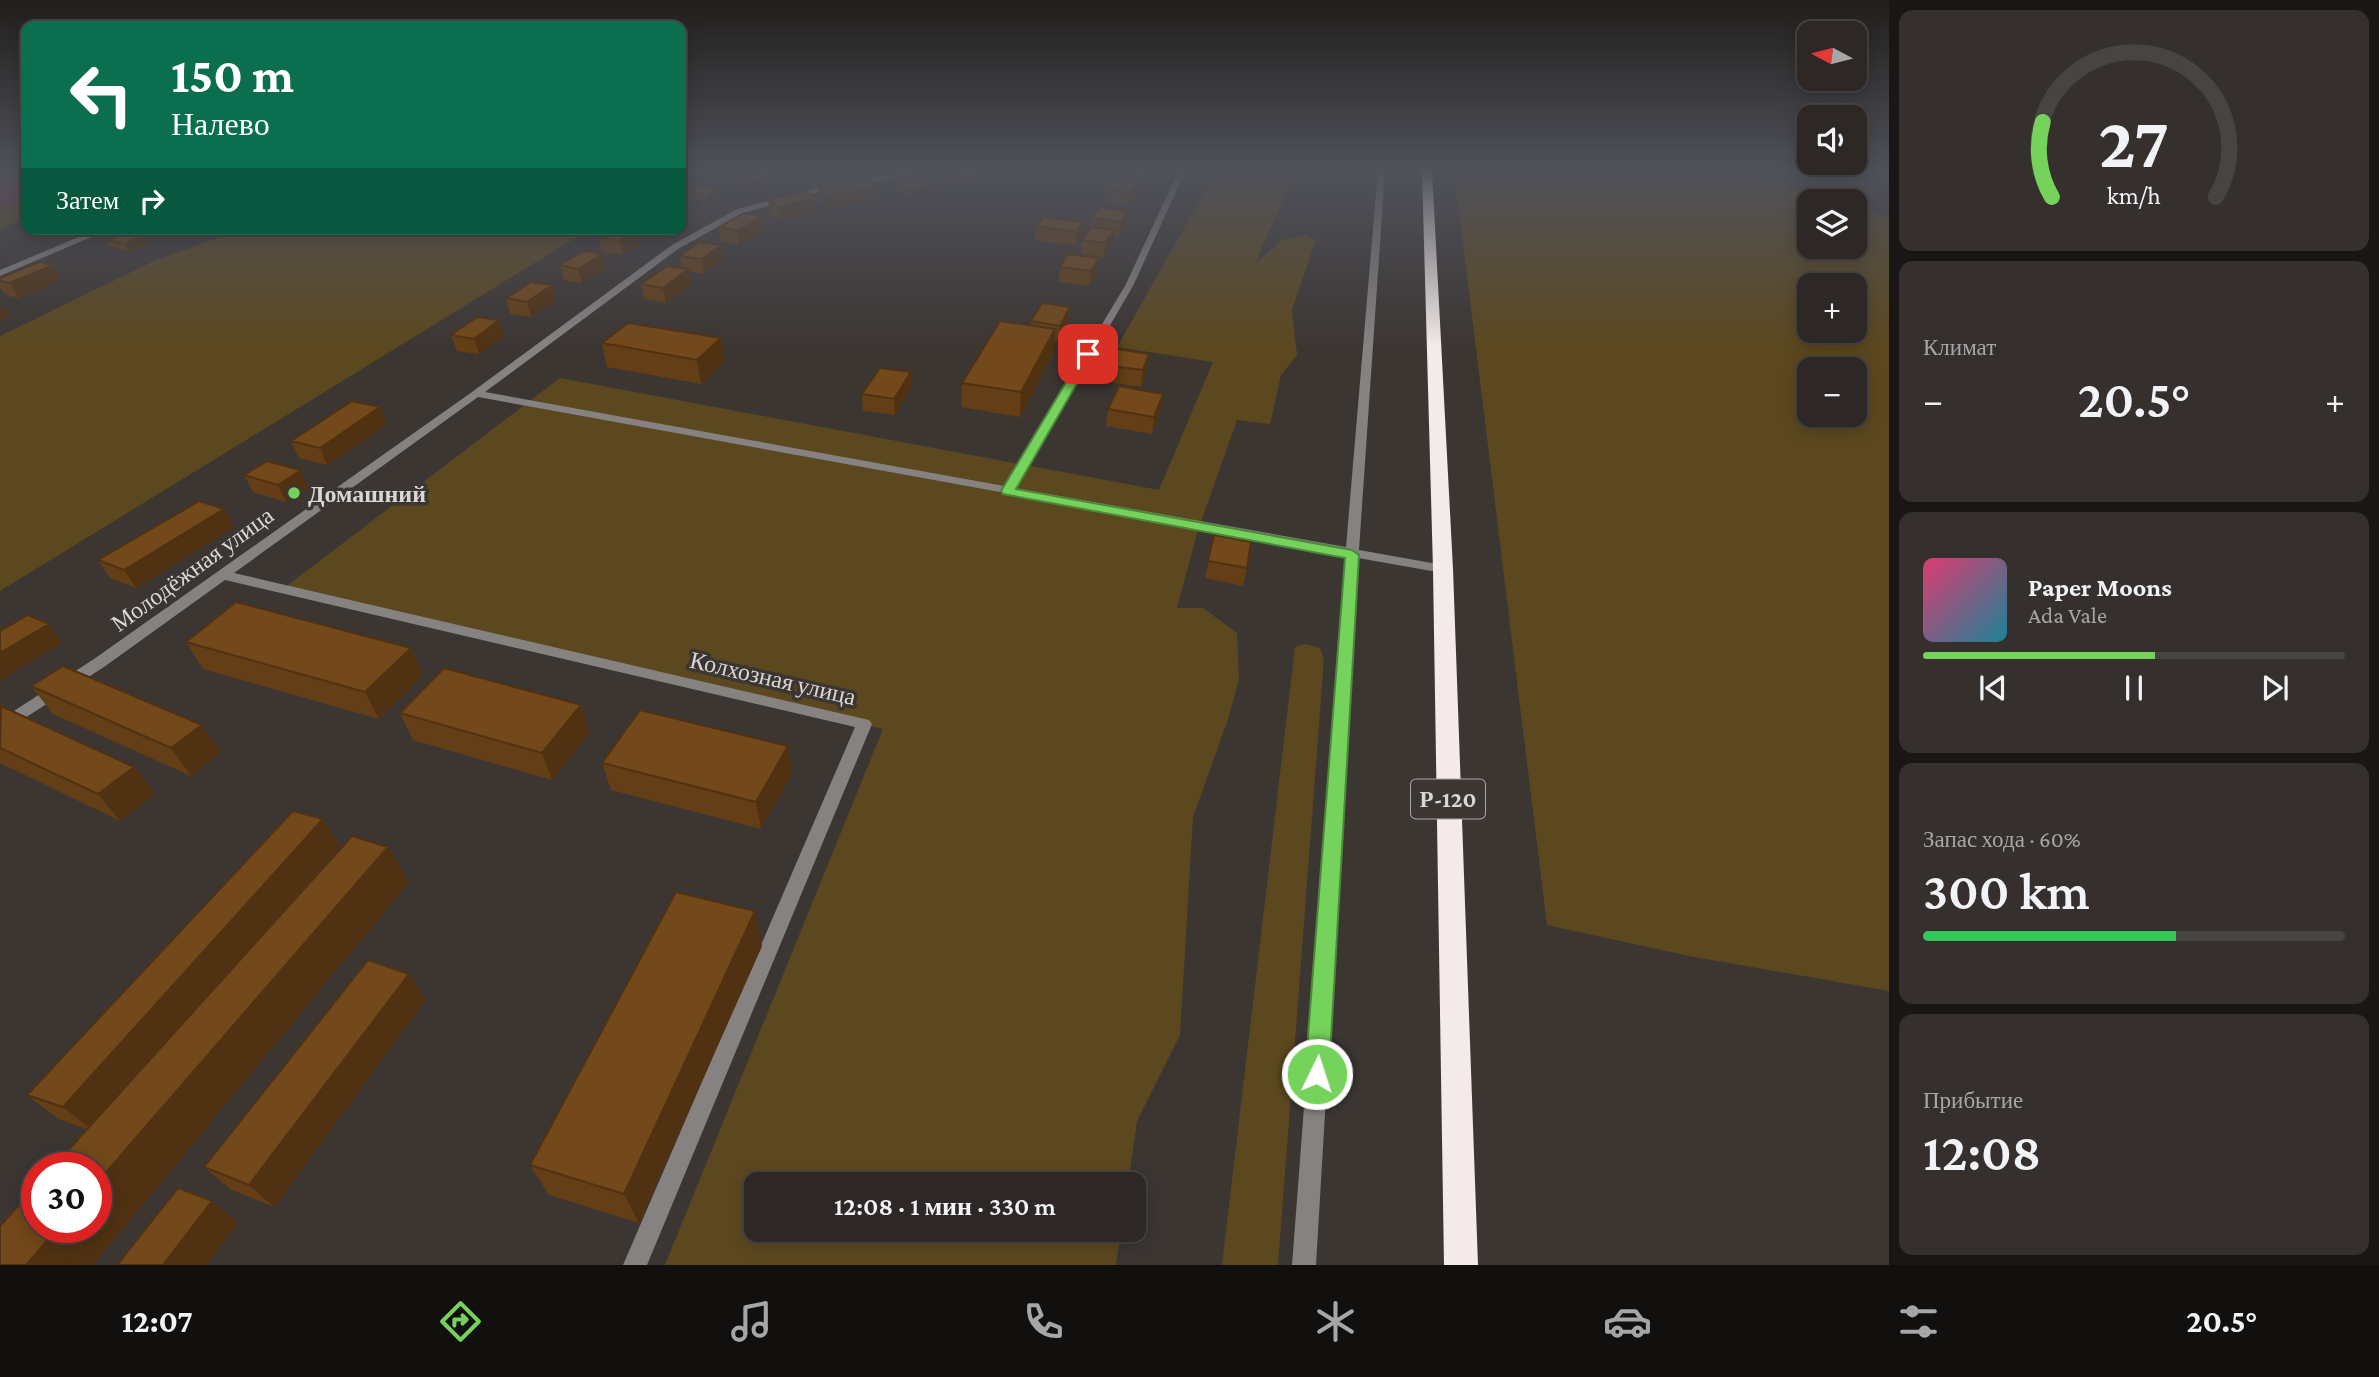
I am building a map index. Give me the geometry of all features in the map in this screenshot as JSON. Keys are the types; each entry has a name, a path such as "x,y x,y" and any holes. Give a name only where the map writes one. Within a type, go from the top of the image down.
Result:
{"highway":[{"name":"Р-120","path":"1429,229 1443,569 1461,1265"}],"street":[{"name":"Молодёжная улица","path":"0,728 99,663 223,575 675,247 707,229"},
{"path":"1007,491 1129,286 1156,229"},
{"path":"1304,1265 1352,555 1377,229"},
{"path":"0,273 92,235"},
{"path":"476,394 1352,555 1443,569"},
{"name":"Колхозная улица","path":"223,575 864,724 635,1265"}],"shaded area":[{"path":"1184,229 1270,229 1255,264 1282,240 1307,235 1316,240 1292,310 1297,355 1281,375 1270,424 1237,420 1198,530 1177,608 1203,608 1237,633 1239,679 1228,719 1193,817 1180,1035 1137,1121 1130,1172 744,1172 744,1242 1119,1242 1116,1265 665,1265 883,729 284,588 560,378 1159,490 1213,362 1117,347"},
{"path":"1461,229 1797,229 1797,259 1867,259 1867,229 1889,229 1889,991 1689,956 1547,925"},
{"path":"225,235 580,235 0,591 0,336 154,261"},
{"path":"1306,644 1320,648 1324,659 1278,1265 1222,1265 1295,647"}],"building":[{"path":"1056,229 1078,229 1076,232"},
{"path":"1090,229 1115,230 1105,243 1082,240"},
{"path":"121,235 147,235 125,244 107,240"},
{"path":"602,235 628,235 620,241 599,237"},
{"path":"699,242 721,245 702,259 680,256"},
{"path":"584,251 602,254 578,269 560,265"},
{"path":"1068,254 1099,258 1091,271 1060,267"},
{"path":"39,262 53,265 10,283 0,281 0,278"},
{"path":"667,266 688,269 663,288 641,284"},
{"path":"531,282 552,285 527,302 506,298"},
{"path":"1042,303 1070,307 1060,326 1031,321"},
{"path":"477,317 499,320 474,339 451,335"},
{"path":"1000,321 1055,329 1021,392 962,383"},
{"path":"628,323 721,338 697,360 602,343"},
{"path":"1110,348 1149,354 1143,370 1104,365"},
{"path":"880,368 911,372 894,399 862,394"},
{"path":"1119,386 1163,394 1154,417 1108,409"},
{"path":"352,401 380,407 320,448 291,441"},
{"path":"267,461 301,470 278,485 244,475"},
{"path":"199,501 224,509 124,570 98,560"},
{"path":"1214,535 1251,542 1247,568 1208,561"},
{"path":"236,602 411,648 365,692 186,642"},
{"path":"28,615 49,624 0,653 0,631"},
{"path":"63,666 202,725 171,748 31,686"},
{"path":"444,668 581,705 542,753 400,713"},
{"path":"1,706 134,767 98,794 0,748"},
{"path":"640,710 788,746 756,802 602,763"},
{"path":"293,811 323,819 63,1107 27,1095"},
{"path":"352,836 388,847 112,1166 112,1152 67,1152"},
{"path":"676,892 755,911 624,1194 530,1165"},
{"path":"368,960 409,974 249,1185 204,1167"},
{"path":"178,1188 212,1201 163,1265 117,1265"},
{"path":"21,1203 21,1243 45,1243 26,1265 0,1265 0,1226"}],"place":[{"name":"Домашний","path":"294,493"}],"route":[{"path":"1088,354 1007,491 1352,555 1317,1074"}]}
